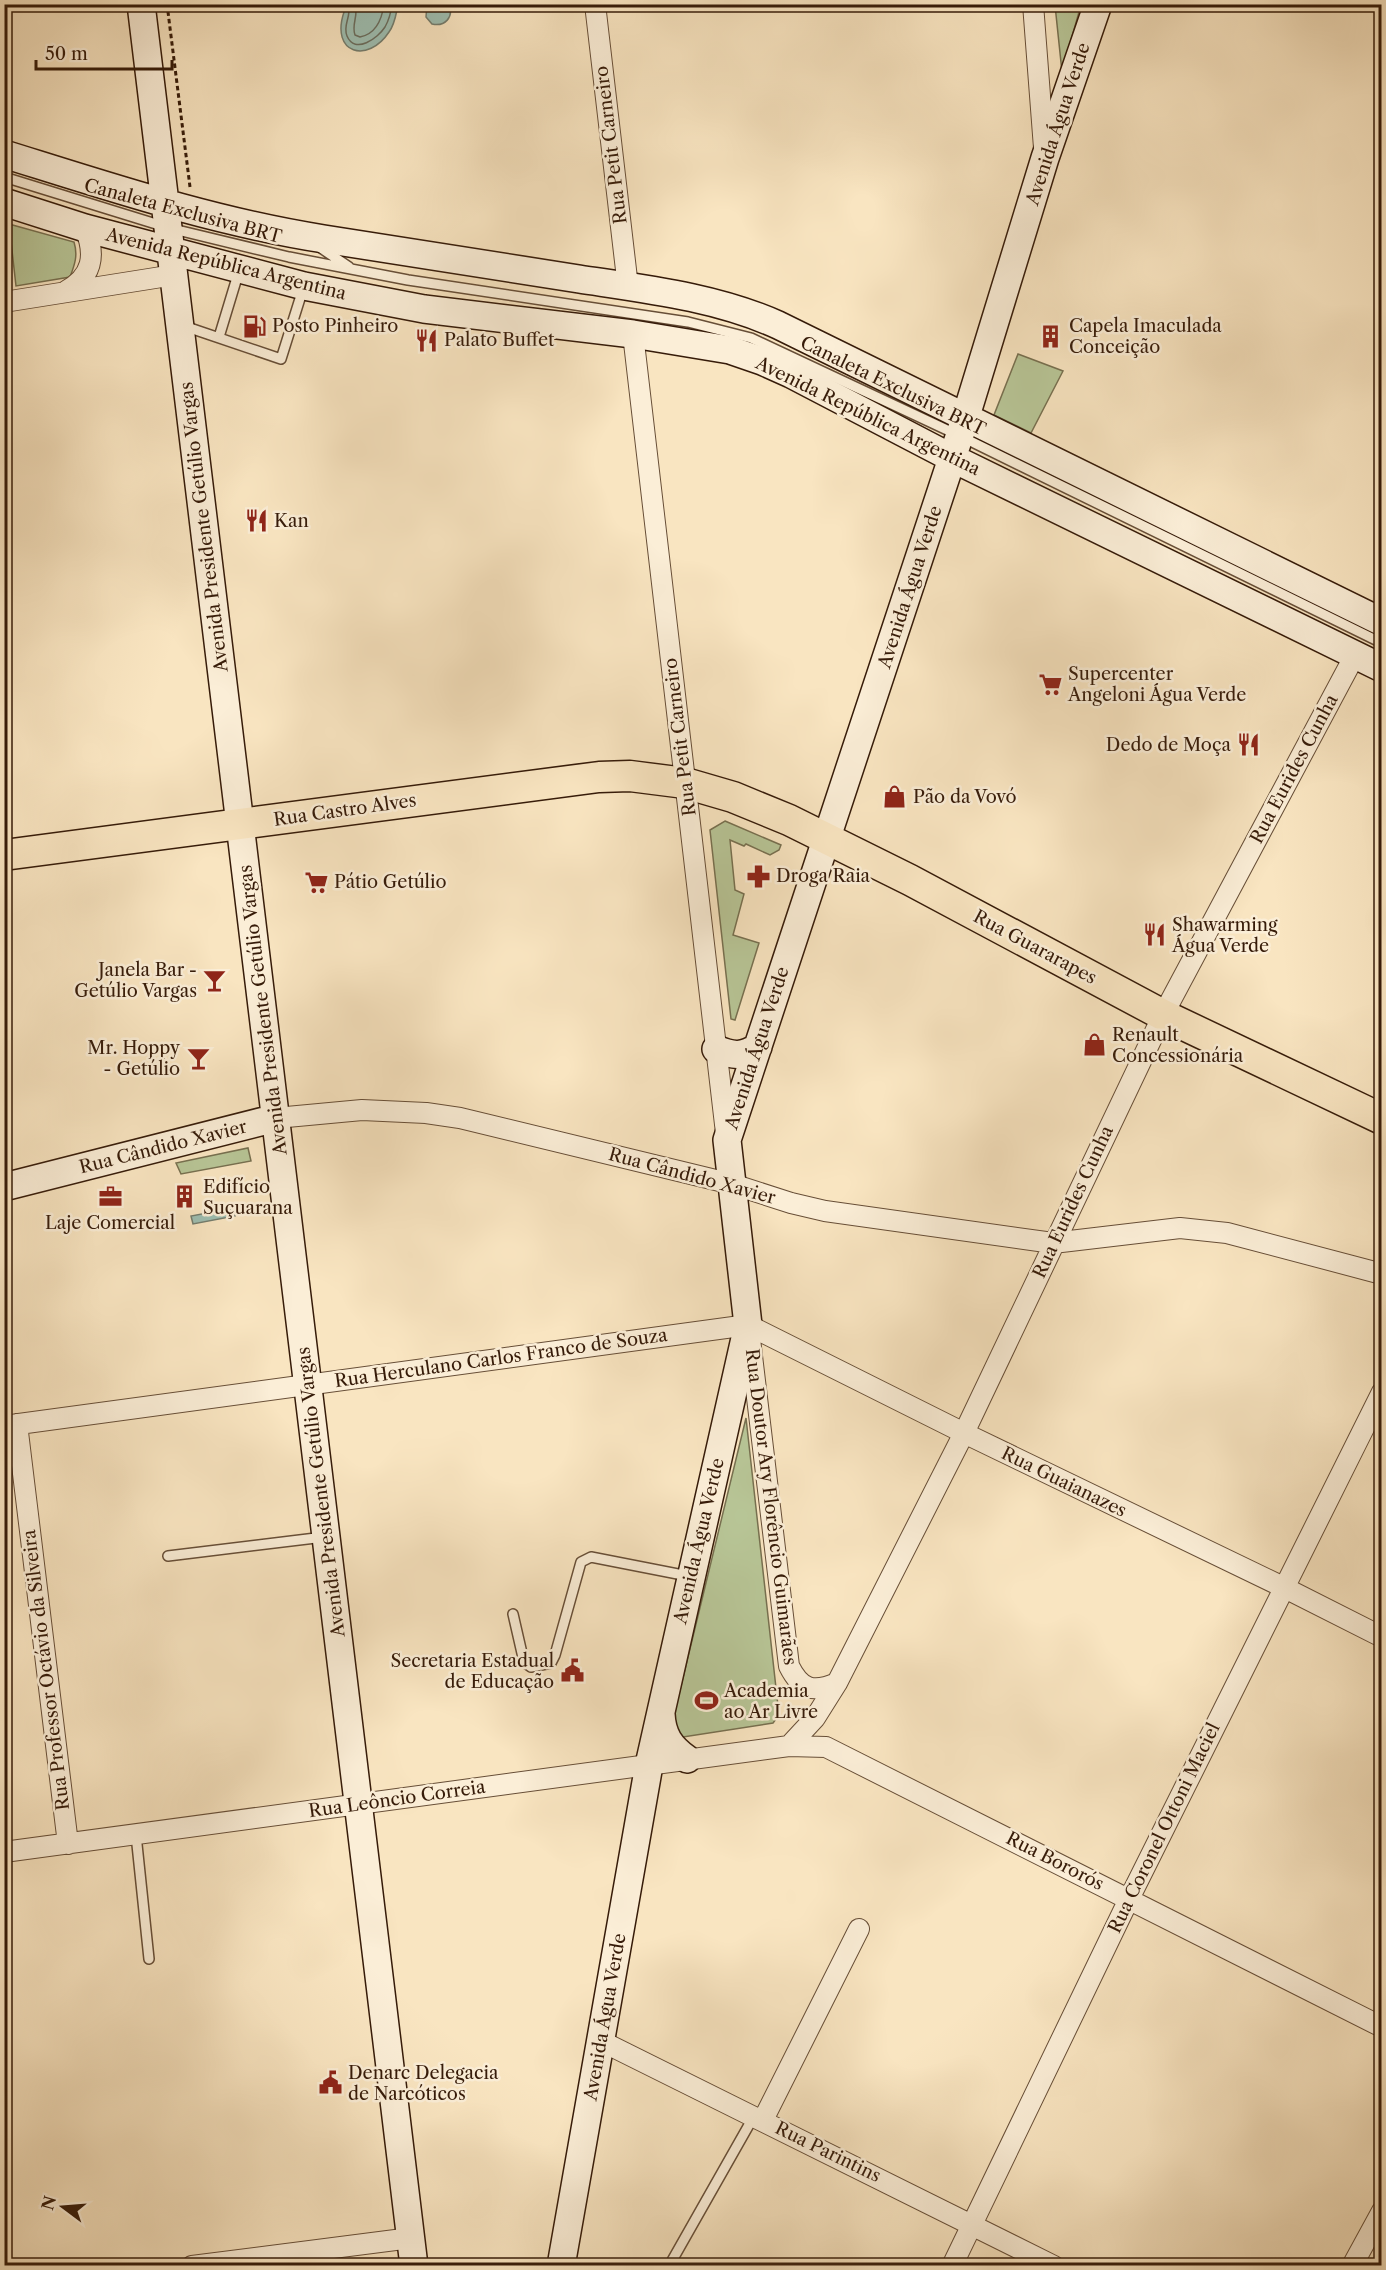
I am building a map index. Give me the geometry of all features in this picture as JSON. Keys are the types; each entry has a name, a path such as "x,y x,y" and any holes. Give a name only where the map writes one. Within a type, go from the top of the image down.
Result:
{"main road":[{"name":"Avenida Presidente Getúlio Vargas","path":"141,4 414,2265"},
{"name":"Avenida Água Verde","path":"561,2265 649,1765 748,1325 727,1140 959,437 1045,158 1098,4"},
{"name":"Avenida República Argentina","path":"4,154 170,240 239,270 304,286 424,309 633,334 730,350 959,437 1382,622"},
{"name":"Avenida República Argentina","path":"4,202 85,228 170,240 303,236 628,286 729,307 763,318 959,437 1382,668"},
{"name":"Rua Castro Alves","path":"4,855 599,777 630,776 685,783"},
{"name":"Rua Guararapes","path":"685,783 713,790 763,808 827,838 1163,1015 1382,1119"},
{"path":"716,1049 737,1056 747,1054 758,1047"},
{"name":"Rua Cândido Xavier","path":"4,1187 276,1119"},
{"path":"661,1713 662,1727 667,1740 687,1759"}],"street":[{"name":"Rua Petit Carneiro","path":"595,4 628,286"},
{"path":"1034,4 1045,158"},
{"path":"63,293 77,285 86,273 92,258 91,242 85,228"},
{"path":"4,302 63,293 170,240"},
{"name":"Rua Petit Carneiro","path":"633,334 727,1140"},
{"name":"Rua Eurides Cunha","path":"789,1746 815,1718 837,1683 964,1433 1163,1015 1355,655"},
{"name":"Rua Cândido Xavier","path":"276,1119 362,1110 426,1113 491,1124 732,1184 791,1203 825,1210 1053,1244 1180,1228 1203,1229 1227,1233 1382,1274"},
{"name":"Rua Herculano Carlos Franco de Souza","path":"11,1425 748,1325"},
{"name":"Rua Guaianazes","path":"748,1325 1382,1637"},
{"name":"Rua Doutor Ary Florêncio Guimarães","path":"748,1325 789,1666 801,1684 811,1689 824,1689 837,1683"},
{"name":"Rua Coronel Ottoni Maciel","path":"952,2265 1129,1899 1382,1392"},
{"name":"Rua Professor Octávio da Silveira","path":"11,1425 68,1844"},
{"name":"Rua Leôncio Correia","path":"4,1852 789,1746"},
{"name":"Rua Bororós","path":"789,1746 826,1747 1382,2027"},
{"path":"759,2118 859,1929"},
{"name":"Rua Parintins","path":"601,2041 1054,2265"},
{"path":"1352,2265 1382,2211"},
{"path":"192,2265 411,2238"}],"lane":[{"name":"Canaleta Exclusiva BRT","path":"4,177 170,240 715,327 752,338 1382,643"},
{"name":"Canaleta Exclusiva BRT","path":"303,236 354,270"},
{"path":"219,337 239,270"},
{"path":"179,324 281,359 304,286"},
{"path":"168,1556 326,1536"},
{"path":"513,1614 524,1662 531,1667 551,1663 555,1656 581,1562 585,1558 591,1557 691,1577"},
{"path":"136,1835 149,1959"},
{"path":"669,2265 759,2118"}],"path":[{"path":"168,4 191,196"}],"green space":[{"path":"1055,5 1081,5 1062,72"},
{"path":"9,224 74,242 75,260 70,277 16,286"},
{"path":"1018,354 1063,371 1031,433 994,415"},
{"path":"725,821 781,845 779,850 770,855 746,844 744,846 730,840 735,890 744,894 733,935 759,943 735,1020 731,1019 710,830"},
{"path":"248,1148 251,1161 181,1174 176,1163"},
{"path":"746,1418 779,1715 773,1723 683,1737 674,1732 672,1723"}],"water":[{"path":"427,4 449,5 450,13 447,20 441,24 432,24 426,17"},
{"path":"338,5 398,5 389,32 380,42 362,51 353,50 342,37 341,26 344,12"},
{"path":"233,1208 235,1216 193,1224 191,1216"}],"place":[{"name":"Posto Pinheiro","path":"254,326"},
{"name":"Capela Imaculada Conceição","path":"1051,336"},
{"name":"Palato Buffet","path":"426,340"},
{"name":"Kan","path":"256,521"},
{"name":"Supercenter Angeloni Água Verde","path":"1050,684"},
{"name":"Dedo de Moça","path":"1249,745"},
{"name":"Pão da Vovó","path":"895,797"},
{"name":"Droga Raia","path":"758,876"},
{"name":"Pátio Getúlio","path":"316,882"},
{"name":"Shawarming Água Verde","path":"1154,935"},
{"name":"Janela Bar - Getúlio Vargas","path":"215,980"},
{"name":"Renault Concessionária","path":"1094,1045"},
{"name":"Mr. Hoppy - Getúlio","path":"198,1058"},
{"name":"Laje Comercial","path":"110,1197"},
{"name":"Edifício Suçuarana","path":"185,1197"},
{"name":"Secretaria Estadual de Educação","path":"572,1671"},
{"name":"Academia ao Ar Livre","path":"706,1701"},
{"name":"Denarc Delegacia de Narcóticos","path":"330,2083"}]}
